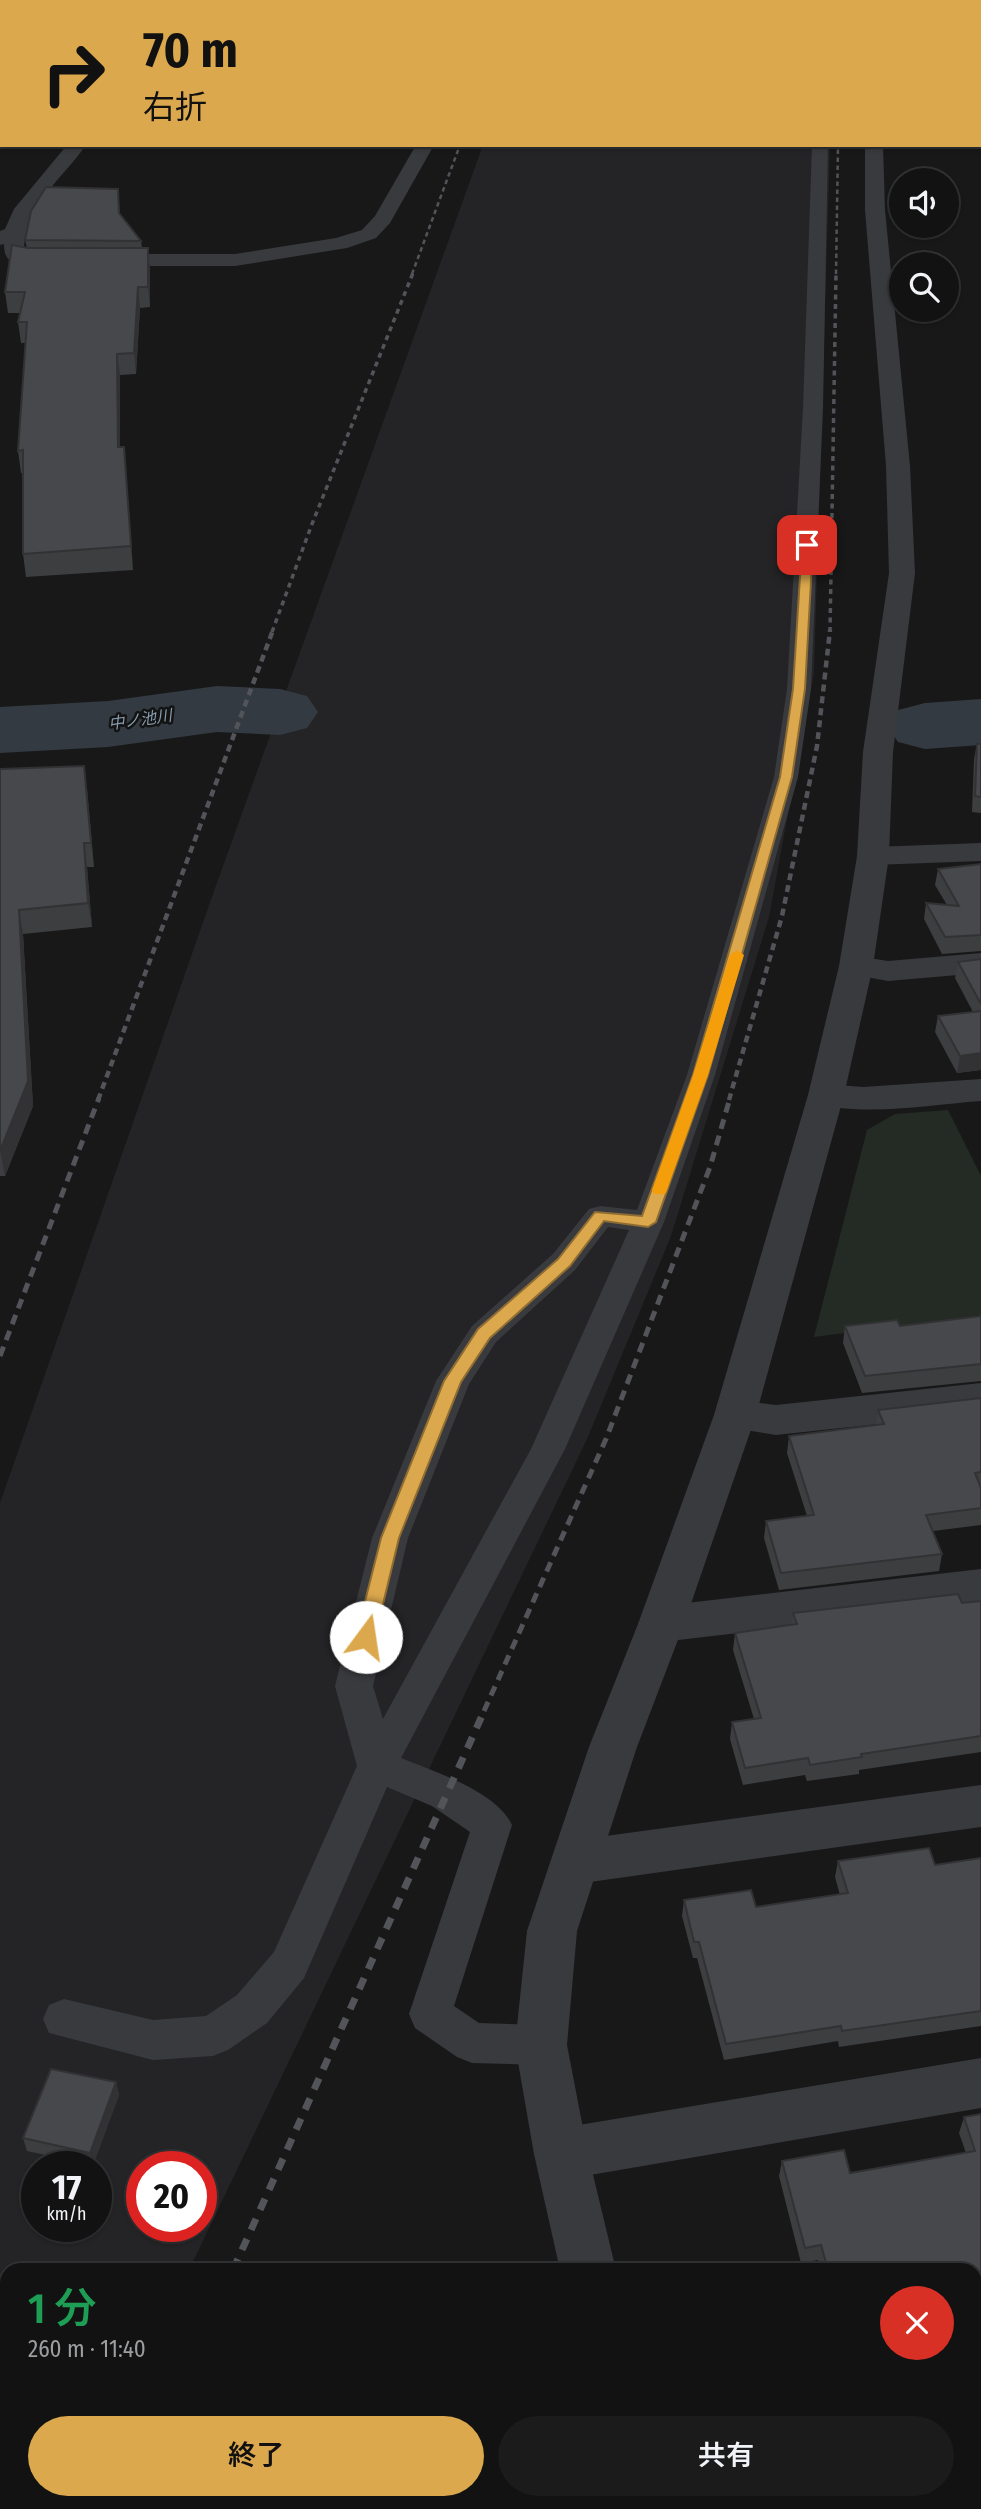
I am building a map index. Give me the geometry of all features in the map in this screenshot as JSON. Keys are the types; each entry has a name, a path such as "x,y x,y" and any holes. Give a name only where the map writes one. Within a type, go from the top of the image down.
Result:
{"street":[{"path":"75,147 5,236 14,255 31,260 235,260 340,244 369,234 383,219 424,147"},
{"path":"586,2263 561,2154 541,2045 552,1931 613,1747 661,1624 735,1415 826,1095 856,966 873,856 879,740 902,573 898,466 875,210 874,147"},
{"path":"873,856 981,852"},
{"path":"856,966 888,971 981,963"},
{"path":"826,1095 863,1098 978,1097"},
{"path":"735,1415 776,1420 981,1398"},
{"path":"661,1624 981,1587"},
{"path":"576,1862 981,1806"},
{"path":"561,2154 981,2083"}],"lane":[{"path":"64,2019 153,2040 213,2036 252,2009 289,1965 377,1766 548,1449 648,1222 701,1075 786,777 799,689 806,572 820,147"},
{"path":"377,1766 354,1686 390,1538 453,1381 484,1334 564,1262 600,1216 648,1222"},
{"path":"377,1766 446,1794 492,1825 430,2014 472,2043 541,2045"}],"shaded area":[{"path":"482,147 830,147 814,673 769,917 671,1236 588,1437 217,2212 217,2151 126,2151 126,2242 202,2242 192,2263 0,2263 0,1503 214,891"},
{"path":"948,1110 981,1176 981,1315 814,1337 867,1130 895,1114"}],"building":[{"path":"46,187 118,189 119,213 141,241 25,240 31,211"},
{"path":"12,245 28,248 148,248 148,287 138,287 134,353 117,354 118,447 124,447 131,546 23,554 23,450 18,451 27,322 18,322 25,292 5,292"},
{"path":"977,744 981,744 981,797 975,796"},
{"path":"84,766 91,843 84,843 88,903 19,910 28,1081 0,1151 0,769"},
{"path":"981,864 981,935 945,937 926,903 959,906 938,869"},
{"path":"981,959 981,1004 958,962"},
{"path":"981,1011 981,1053 960,1056 938,1016"},
{"path":"981,1316 981,1364 865,1376 845,1326 897,1320 900,1326"},
{"path":"981,1398 981,1472 975,1473 981,1488 981,1508 926,1515 942,1554 781,1573 766,1521 814,1515 789,1436 884,1424 878,1410"},
{"path":"958,1594 962,1603 981,1601 981,1736 861,1754 862,1757 810,1765 808,1758 745,1768 732,1722 761,1718 735,1633 797,1624 793,1613"},
{"path":"929,1848 935,1865 981,1858 981,2011 842,2031 841,2026 726,2044 699,1942 694,1942 684,1900 751,1890 756,1907 848,1893 838,1861"},
{"path":"51,2069 116,2082 91,2151 23,2138"},
{"path":"981,2114 981,2263 826,2263 821,2245 805,2248 782,2161 844,2150 850,2173 975,2151 964,2117"}],"waterway":[{"name":"中ノ池川","path":"0,730 108,724 217,709 280,712"},
{"name":"中ノ池川","path":"925,726 981,722"}],"railway":[{"path":"412,274 459,147"},
{"path":"836,274 838,147"},
{"path":"272,632 312,524 413,273"},
{"path":"830,632 836,273"},
{"path":"98,1100 273,630"},
{"path":"729,1100 782,916 817,746 830,630"},
{"path":"0,1356 99,1098"},
{"path":"484,1711 606,1439 710,1167 730,1098"},
{"path":"236,2263 485,1709"}],"slow traffic":[{"path":"659,1190 701,1075 737,955"}],"route":[{"path":"366,1637 390,1538 453,1381 484,1334 564,1262 600,1216 648,1222 701,1075 786,777 799,689 807,545"}]}
